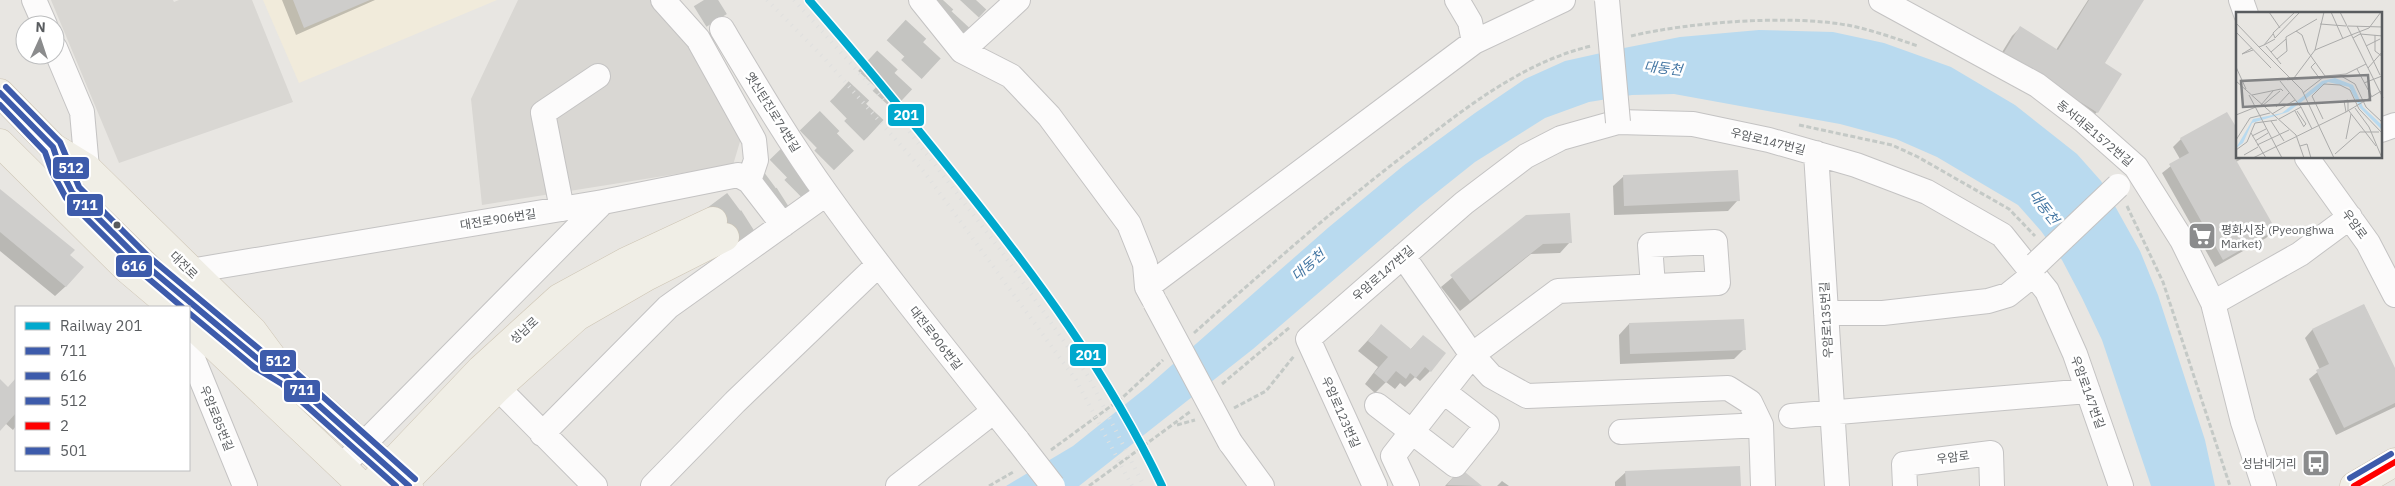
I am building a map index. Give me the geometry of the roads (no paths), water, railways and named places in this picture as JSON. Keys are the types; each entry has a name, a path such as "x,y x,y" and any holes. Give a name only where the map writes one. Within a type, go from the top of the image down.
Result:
{"main road":[{"name":"대전로","path":"0,94 53,147 87,168 253,332 287,377 363,443 401,480"},
{"path":"0,143 34,174 127,270 171,306"},
{"name":"성남로","path":"370,486 401,480 576,317 648,276 719,229 625,262 560,298 481,369 401,480"},
{"path":"190,323 362,486"},
{"path":"2354,486 2395,462"}],"street":[{"path":"34,0 41,15"},
{"path":"663,0 698,39 754,140 756,160 749,181 783,226"},
{"path":"921,0 962,51 1011,76 1050,116 1129,224 1145,264 1151,294 1230,442 1262,486"},
{"path":"962,51 1018,0"},
{"path":"1457,0 1470,22 1474,42"},
{"path":"1151,294 1474,42 1563,0"},
{"path":"1607,0 1618,122"},
{"name":"동서대로1572번길","path":"1881,0 2037,85 2084,121 2136,168 2182,240 2213,303 2243,422 2264,486"},
{"path":"2241,0 2245,12"},
{"name":"옛신탄진로74번길","path":"722,29 766,103 826,194"},
{"path":"62,65 82,112 87,168"},
{"path":"562,209 543,113 598,76"},
{"name":"우암로147번길","path":"1308,339 1464,203 1526,156 1561,138 1618,122 1693,124 1769,140 1856,165 1928,192 2002,234 2034,269 2047,291 2075,354 2121,486"},
{"path":"2382,130 2395,125"},
{"path":"0,127 34,174"},
{"path":"53,147 60,168 72,192 128,248 259,360 287,377"},
{"name":"우암로135번길","path":"1816,154 1837,486"},
{"name":"우암로","path":"2308,159 2387,268 2395,295"},
{"path":"1826,313 1883,313 1988,302 2008,294 2034,269 2122,195 2136,168"},
{"name":"대전로906번길","path":"190,271 603,202 738,175 749,181"},
{"path":"542,434 668,307 826,194"},
{"name":"대전로906번길","path":"826,194 878,265 1053,486"},
{"path":"342,466 603,202"},
{"path":"2213,303 2300,254 2350,217"},
{"path":"1403,256 1472,355 1491,376 1527,396 1728,388 1750,402 1761,426 1763,486"},
{"path":"653,486 735,402 878,265"},
{"path":"127,270 156,306"},
{"path":"1406,486 1393,456 1472,355 1558,290 1653,286"},
{"name":"우암로123번길","path":"1308,339 1375,486"},
{"name":"우암로85번길","path":"190,351 245,486"},
{"path":"498,388 595,486"},
{"path":"1791,416 2088,391"},
{"path":"1377,405 1455,465 1487,425 1444,392"},
{"path":"898,486 994,411"},
{"path":"1621,432 1761,426"},
{"name":"우암로","path":"1905,486 1904,464 1991,452 1992,486"}],"water":[{"name":"대동천","path":"1759,30 1833,32 1884,43 1951,67 2015,105 2077,154 2101,181 2140,251 2158,295 2205,440 2215,486 2151,486 2102,340 2062,260 2041,231 2018,205 1937,157 1896,139 1840,124 1674,94 1632,95 1589,102 1545,118 1475,162 1421,205 1253,349 1079,486 1006,486 1073,446 1147,387 1329,227 1403,166 1525,79 1565,61 1619,49 1680,37"}],"tunnel":[{"path":"704,0 722,29"},
{"path":"713,221 771,178 844,107 943,0"},
{"path":"725,237 785,199 858,127 976,0"}],"railway":[{"path":"767,0 824,58 925,173 1076,380 1132,486"},
{"path":"794,0 895,113 1002,252 1088,376 1144,486"}],"rail line":[{"name":"201","path":"809,0 921,133 1042,288 1094,364 1141,444 1162,486"}],"place":[{"name":"평화시장 (Pyeonghwa Market)","path":"2202,236"},
{"name":"성남네거리","path":"2316,463"}]}
